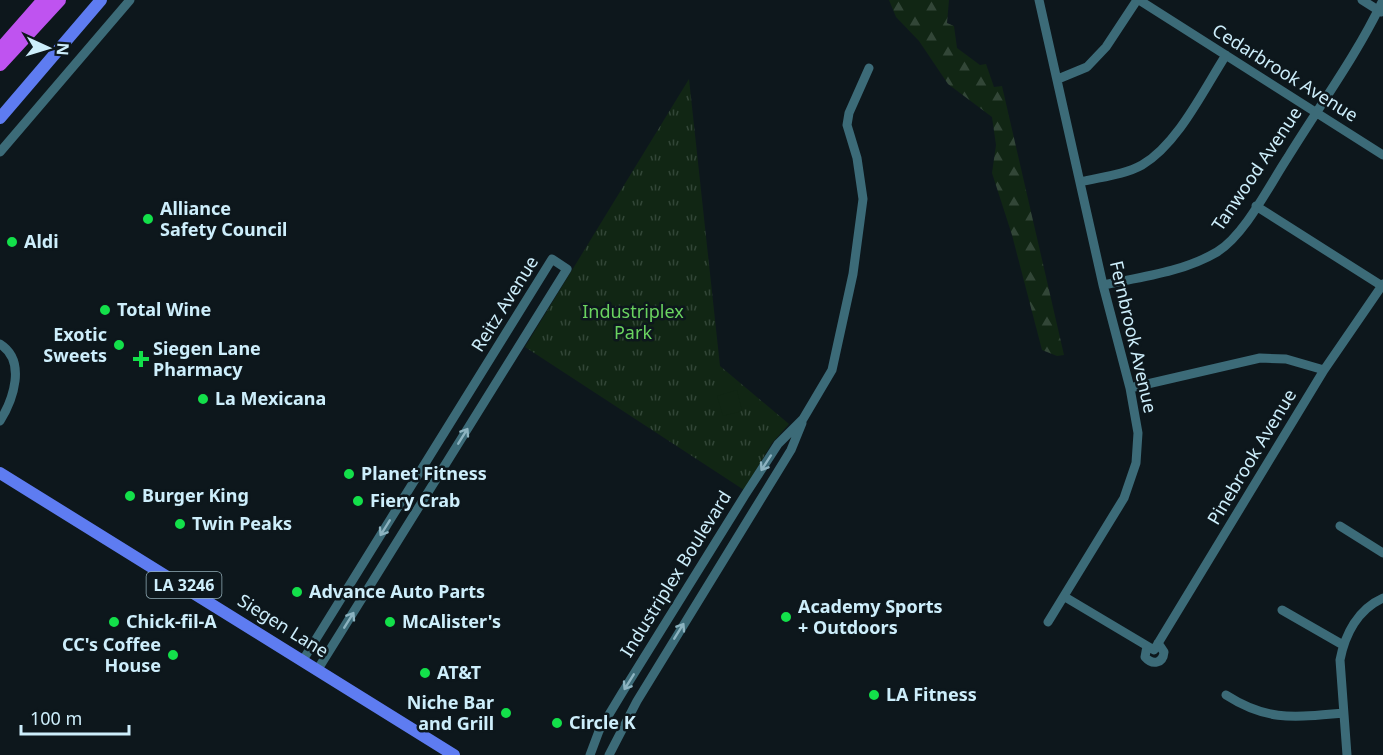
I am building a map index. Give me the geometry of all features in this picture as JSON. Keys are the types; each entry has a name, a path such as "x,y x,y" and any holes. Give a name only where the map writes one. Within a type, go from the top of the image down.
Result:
{"highway":[{"path":"0,50 44,0"},
{"path":"0,64 59,0"}],"main road":[{"path":"0,118 101,0"},
{"name":"Siegen Lane","path":"0,473 318,669 448,753"}],"street":[{"path":"0,152 130,0"},
{"name":"Fernbrook Avenue","path":"1039,0 1103,285 1130,388 1138,433 1136,463 1124,498 1048,622"},
{"path":"1058,79 1087,67 1106,47 1138,0"},
{"name":"Cedarbrook Avenue","path":"1138,0 1383,155"},
{"path":"1362,0 1380,12"},
{"name":"Tanwood Avenue","path":"1103,285 1196,263 1212,255 1238,231 1380,12 1383,0"},
{"path":"1080,182 1120,173 1142,165 1164,148 1226,55"},
{"name":"Industriplex Boulevard","path":"609,755 637,701 791,450 803,419 832,370 843,327 860,232 863,199 857,158 847,125 849,112 869,68"},
{"path":"1256,206 1382,285"},
{"name":"Reitz Avenue","path":"303,660 552,259 567,269 318,669"},
{"name":"Pinebrook Avenue","path":"1065,597 1153,646 1324,370 1382,285"},
{"path":"0,344 5,347 14,364 16,382 11,403 0,421"},
{"path":"1130,388 1260,358 1286,359 1324,370"},
{"name":"Industriplex Boulevard","path":"590,755 599,731 745,495 778,444 803,419"},
{"path":"1340,525 1383,553"},
{"path":"1347,755 1342,713 1340,660 1343,645 1357,619 1383,598"},
{"path":"1282,609 1343,645"},
{"path":"1226,695 1247,709 1282,717 1342,713"}],"green space":[{"path":"889,0 949,0 947,23 954,26 957,48 980,65 986,64 994,87 1002,86 1064,355 1057,356 1042,350 1012,235 992,173 996,145 992,117 948,84 919,41 896,17"},
{"name":"Industriplex Park","path":"689,79 720,366 789,424 772,443 744,490 525,347"},
{"path":"737,390 742,411 723,416 717,396"}],"place":[{"name":"Alliance Safety Council","path":"148,219"},
{"name":"Aldi","path":"12,242"},
{"name":"Total Wine","path":"105,310"},
{"name":"Exotic Sweets","path":"119,345"},
{"name":"Siegen Lane Pharmacy","path":"141,359"},
{"name":"La Mexicana","path":"203,399"},
{"name":"Planet Fitness","path":"349,474"},
{"name":"Burger King","path":"130,496"},
{"name":"Fiery Crab","path":"358,501"},
{"name":"Twin Peaks","path":"180,524"},
{"name":"Advance Auto Parts","path":"297,592"},
{"name":"Academy Sports + Outdoors","path":"786,617"},
{"name":"Chick-fil-A","path":"114,622"},
{"name":"McAlister's","path":"390,622"},
{"name":"CC's Coffee House","path":"173,655"},
{"name":"AT&T","path":"425,673"},
{"name":"LA Fitness","path":"874,695"},
{"name":"Niche Bar and Grill","path":"506,713"},
{"name":"Circle K","path":"557,723"}]}
